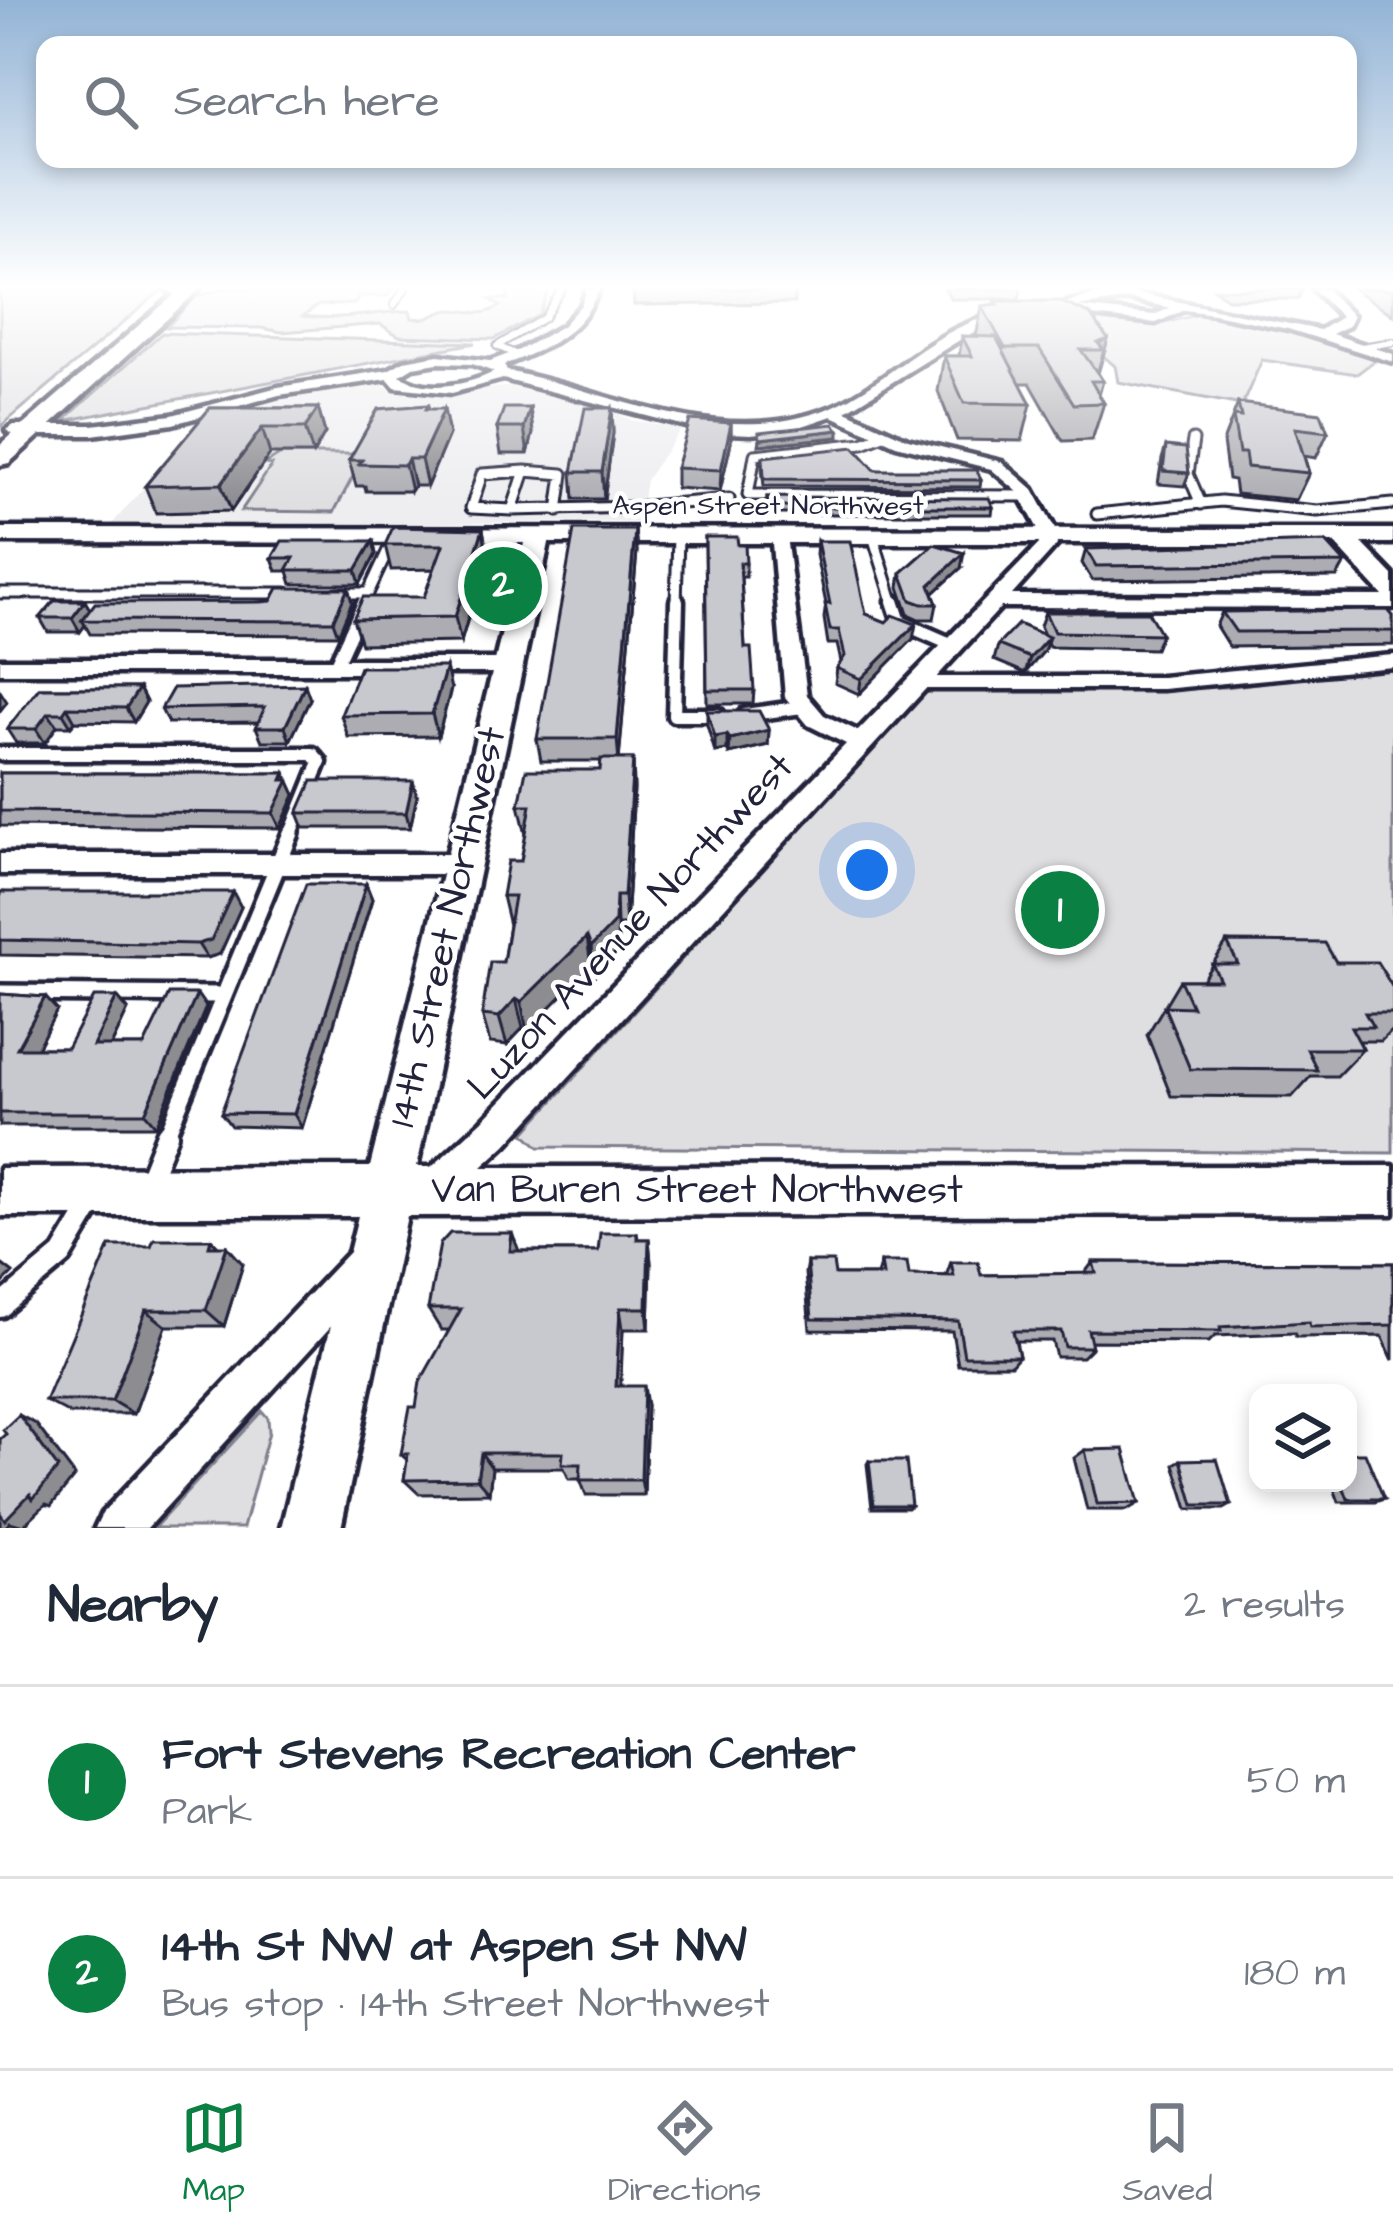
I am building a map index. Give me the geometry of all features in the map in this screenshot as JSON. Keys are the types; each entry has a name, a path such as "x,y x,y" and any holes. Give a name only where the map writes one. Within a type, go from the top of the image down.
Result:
{"main road":[{"path":"0,458 15,434 96,360"},
{"path":"15,434 104,360"}],"street":[{"path":"15,434 173,419 294,387 392,374 409,364 430,360"},
{"path":"445,360 552,382 640,415 698,426 771,426 833,411 916,360"},
{"path":"392,374 400,384 440,390 469,387 511,360"},
{"path":"833,411 884,435 1004,467 1018,476 1050,536"},
{"name":"Aspen Street Northwest","path":"0,535 395,536 537,517 651,520 678,536 1393,536"},
{"name":"14th Street Northwest","path":"311,1528 374,1252 409,1192 463,863 537,517"},
{"path":"777,536 795,692 802,707 821,723 863,743"},
{"name":"Luzon Avenue Northwest","path":"409,1192 494,1133 955,646 1048,545 1050,536"},
{"path":"1341,536 1391,591"},
{"path":"995,601 1391,591"},
{"path":"0,665 508,666"},
{"path":"0,863 463,863"},
{"name":"Van Buren Street Northwest","path":"0,1192 1393,1190"},
{"path":"117,1528 374,1252"}],"lane":[{"path":"884,435 863,443 755,455 748,495 1030,496"},
{"path":"1193,440 1187,462 1188,488 1201,504"},
{"path":"525,471 537,517"},
{"path":"482,474 563,474 537,517 470,508 482,474"},
{"path":"651,520 729,499"},
{"path":"1097,514 1236,502 1317,511 1393,503"},
{"path":"334,666 395,536"},
{"path":"678,536 674,715 768,716 802,707"},
{"path":"873,536 900,622 955,646"},
{"path":"0,593 299,593"},
{"path":"322,593 368,593"},
{"path":"920,682 1162,683 1393,661"},
{"path":"0,754 317,755 317,772 221,995 122,1192 62,1255 0,1307"},
{"path":"0,993 221,995"}],"shaded area":[{"path":"0,360 79,360 0,427"},
{"path":"131,360 384,360 63,421"},
{"path":"1108,360 1262,360 1242,405 1118,382 1115,366"},
{"path":"1264,360 1375,360 1357,374"},
{"path":"375,379 395,392 419,395 535,384 584,398 631,420 681,429 646,480 639,522 112,524 204,419 255,402"},
{"path":"281,454 365,454 334,512 241,511 272,465 265,464"},
{"path":"1393,666 1393,1153 539,1147 524,1133 930,686 1225,687"},
{"path":"262,1411 269,1432 243,1528 154,1528"}],"building":[{"path":"946,360 1008,360 1031,404 964,403"},
{"path":"1047,360 1088,360 1103,381 1091,381 1104,403 1074,404"},
{"path":"1238,403 1321,413 1328,432 1295,428 1309,473 1247,467 1245,453 1239,453 1233,416 1241,417"},
{"path":"428,405 426,409 444,409 421,459 408,459 405,465 349,460 378,409"},
{"path":"210,408 318,408 305,428 262,428 221,484 145,486"},
{"path":"504,408 530,408 524,428 497,428"},
{"path":"585,408 612,408 602,472 572,472"},
{"path":"690,420 731,423 721,470 676,468"},
{"path":"834,424 839,430 760,439 759,432"},
{"path":"1166,446 1186,448 1189,473 1163,471"},
{"path":"854,447 875,470 977,470 981,480 764,479 763,457"},
{"path":"767,497 989,498 993,507 768,507"},
{"path":"393,527 483,529 455,617 353,619 363,597 424,597 443,545 385,545"},
{"path":"574,530 635,530 617,739 537,739"},
{"path":"705,537 737,537 738,545 745,545 746,563 740,563 745,648 751,648 754,690 707,690"},
{"path":"282,541 373,541 356,570 287,570 294,558 272,558"},
{"path":"817,541 850,541 866,614 886,622 893,615 916,624 861,679 837,668 845,656 839,630 830,630 825,604 830,604"},
{"path":"1326,542 1345,563 1096,566 1086,549"},
{"path":"934,544 964,553 930,585 937,604 922,604 911,600 901,573"},
{"path":"278,588 348,588 333,621 82,620 95,603 261,602 271,601"},
{"path":"54,601 85,601 72,618 40,618"},
{"path":"1388,610 1393,631 1236,632 1222,612"},
{"path":"1045,612 1148,612 1161,634 1054,632"},
{"path":"1018,624 1049,637 1030,658 998,645"},
{"path":"360,667 446,667 432,714 341,715"},
{"path":"305,685 285,727 256,727 265,707 161,709 173,688"},
{"path":"39,688 139,688 126,708 67,707 63,713 48,713 36,729 7,729"},
{"path":"707,711 759,711 769,730 730,739 715,737"},
{"path":"601,759 633,759 624,896 616,896 615,922 591,947 587,937 521,1002 516,999 499,1017 482,1015 490,962 503,962 514,896 502,896 508,861 521,861 531,805 519,805 526,770 600,770"},
{"path":"0,773 285,773 282,780 289,780 273,813 0,811"},
{"path":"312,781 413,781 406,813 298,813"},
{"path":"306,884 366,884 294,1114 221,1113"},
{"path":"0,892 233,892 211,940 198,944 0,940"},
{"path":"1227,942 1325,943 1336,962 1377,962 1393,988 1393,1013 1365,1013 1373,1027 1351,1027 1363,1049 1307,1049 1317,1070 1190,1069 1164,1006 1192,1007 1180,980 1220,980 1212,964 1238,964"},
{"path":"0,994 45,997 17,1048 67,1048 94,997 117,997 93,1046 144,1046 169,994 197,994 145,1113 0,1113"},
{"path":"450,1233 512,1233 510,1251 598,1251 600,1233 637,1233 637,1239 649,1239 647,1308 620,1308 616,1386 644,1386 641,1480 580,1480 581,1464 562,1464 563,1453 481,1453 477,1479 404,1480 408,1454 401,1454 410,1407 416,1407 420,1382 461,1309 428,1309 440,1244"},
{"path":"154,1239 211,1239 209,1246 227,1246 206,1310 146,1310 112,1401 45,1401 110,1246 151,1246"},
{"path":"807,1262 833,1262 835,1275 883,1275 881,1262 907,1262 909,1275 954,1276 951,1262 978,1262 981,1275 1096,1273 1093,1262 1393,1263 1393,1325 1310,1327 1309,1322 1220,1327 1221,1331 1088,1330 1092,1347 1065,1347 1061,1331 1013,1331 1019,1356 964,1356 958,1321 812,1319"},
{"path":"19,1415 58,1468 33,1499 30,1494 5,1520 0,1513 0,1439"},
{"path":"1124,1449 1139,1503 1097,1504 1085,1450"},
{"path":"1357,1453 1365,1453 1384,1499 1348,1499 1345,1492 1357,1492"},
{"path":"1217,1459 1231,1505 1194,1505 1181,1460"},
{"path":"869,1461 906,1461 911,1505 874,1505"}],"place":[{"name":"14th St NW at Aspen St NW","path":"503,586"},
{"name":"Fort Stevens Recreation Center","path":"1060,910"}]}
